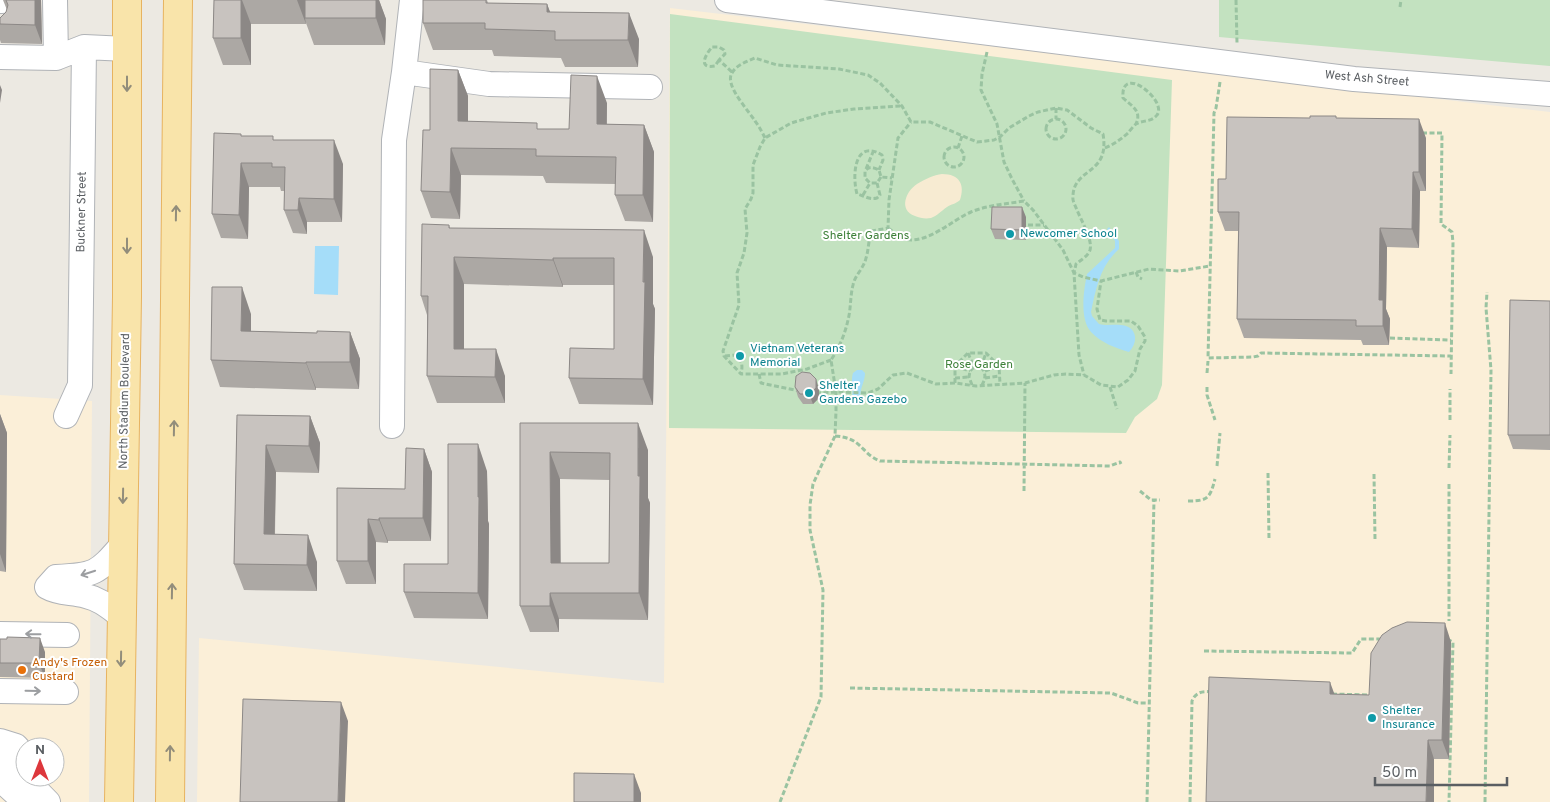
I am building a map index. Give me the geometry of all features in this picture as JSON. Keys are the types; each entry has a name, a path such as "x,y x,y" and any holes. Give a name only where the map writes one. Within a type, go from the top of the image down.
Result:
{"main road":[{"name":"North Stadium Boulevard","path":"119,802 127,296 128,0"},
{"path":"170,802 181,5"}],"street":[{"path":"392,426 394,140 412,0"},
{"name":"West Ash Street","path":"727,0 1354,79 1550,94"},
{"path":"52,10 56,58"},
{"path":"0,57 56,58 84,47 127,49"},
{"name":"Buckner Street","path":"66,416 80,385 84,47"},
{"path":"404,72 489,84 650,88"},
{"path":"122,545 105,565 92,573 82,576 56,577 46,587 56,592 67,592 92,598 102,602 122,616"},
{"path":"0,634 67,634"},
{"path":"0,691 66,692"},
{"path":"0,741 15,746"},
{"path":"0,746 15,758"},
{"path":"0,753 51,802"},
{"path":"0,767 15,782 44,802"},
{"path":"0,778 14,792 35,802"},
{"path":"40,787 51,802"},
{"path":"45,787 51,802"},
{"path":"0,792 14,802"}],"path":[{"path":"1236,0 1237,43"},
{"path":"1400,6 1401,0"},
{"path":"712,47 724,50 725,54 718,60 715,66 709,66 705,64 704,55 712,47"},
{"path":"988,50 982,74 981,90 994,114 1004,162 1024,201 1063,250 1074,273 1083,277 1100,280 1149,270 1179,271 1210,266"},
{"path":"765,138 756,121 736,95 731,79 732,72 742,64 755,58 777,65 839,69 868,75 880,83 902,106 911,122"},
{"path":"718,60 732,72"},
{"path":"1220,80 1214,112 1208,358 1253,358 1261,353 1451,356"},
{"path":"1105,148 1116,143 1136,124 1139,118 1134,107 1123,98 1123,91 1126,85 1131,83 1137,83 1143,87 1159,106 1160,111 1151,120 1136,124"},
{"path":"1056,102 1056,119"},
{"path":"831,360 807,369 782,374 741,374 724,356 723,351 726,340 739,305 737,273 738,265 744,253 747,233 745,209 753,193 754,159 765,138 791,123 826,112 902,106"},
{"path":"911,122 930,122 948,128 977,142 994,140 1029,116 1038,112 1056,109 1067,110 1091,128 1103,134 1105,148 1102,158 1092,170 1079,179 1074,187 1072,199 1090,242 1090,250 1076,264 1074,273 1079,355 1084,375"},
{"path":"1056,119 1064,123 1066,130 1060,138 1054,138 1049,135 1046,129 1048,123 1056,119"},
{"path":"888,228 889,200 898,138 911,122"},
{"path":"1414,133 1442,133 1441,224 1452,232 1453,243 1450,374"},
{"path":"958,148 962,136"},
{"path":"950,148 958,148 962,151 964,161 960,166 950,167 944,159 945,152 950,148"},
{"path":"873,151 864,174 867,181 877,183"},
{"path":"873,151 882,155 883,160 879,170 881,177 877,183 880,195 877,198 867,199 863,195 857,194 856,161 863,153 873,151"},
{"path":"866,169 874,168 879,170"},
{"path":"856,175 864,174"},
{"path":"881,177 892,178"},
{"path":"863,195 870,183"},
{"path":"780,802 821,697 823,590 810,530 810,505 813,484 835,436 836,392 831,360 840,344 848,321 852,287 856,276 866,262 869,237 877,229 888,228 903,239 918,239 937,233 969,213 987,206 1024,201"},
{"path":"1028,225 1044,225"},
{"path":"1136,272 1142,279"},
{"path":"813,393 868,393 878,389 893,375 907,373 936,384 955,383 972,386 1026,383 1054,375 1084,375 1101,385 1118,387 1128,380 1135,371 1145,337 1138,326 1130,321 1100,320 1097,309 1100,280"},
{"path":"1485,802 1490,370 1486,308 1487,292"},
{"path":"1390,338 1451,340"},
{"path":"968,353 974,367"},
{"path":"955,383 955,366 968,353 986,353 999,366 1000,384"},
{"path":"981,367 986,353"},
{"path":"724,356 736,355 741,360 743,367 741,374"},
{"path":"1207,372 1208,361"},
{"path":"955,366 970,371"},
{"path":"984,371 999,366"},
{"path":"972,386 969,377 970,371 974,367 981,367"},
{"path":"981,367 985,378 982,386"},
{"path":"760,374 761,383 804,392"},
{"path":"985,378 1000,376"},
{"path":"955,378 969,377"},
{"path":"1024,491 1026,383"},
{"path":"1110,387 1117,409"},
{"path":"1207,387 1207,395 1215,420"},
{"path":"1450,389 1450,420"},
{"path":"1217,466 1220,433"},
{"path":"1449,468 1450,435"},
{"path":"835,436 854,440 869,454 880,460 1110,466 1120,462 1121,464"},
{"path":"1268,473 1269,539"},
{"path":"1374,474 1375,539"},
{"path":"1188,501 1204,500 1209,496 1215,479"},
{"path":"1449,484 1449,621"},
{"path":"1140,492 1154,500 1160,500"},
{"path":"1146,802 1154,500"},
{"path":"1204,651 1352,653 1361,639 1390,639"},
{"path":"1439,639 1449,639 1453,642 1449,802"},
{"path":"850,688 1111,693 1138,703 1149,703"},
{"path":"1328,694 1372,695 1372,688"},
{"path":"1190,802 1192,701 1199,692 1215,692"}],"shaded area":[{"name":"Shelter Insurance","path":"670,8 1550,112 1550,802 197,802 199,638 664,683"},
{"path":"0,395 92,401 89,802 0,802"}],"green space":[{"path":"1219,0 1550,0 1550,66 1219,37"},
{"name":"Shelter Gardens","path":"670,14 1172,80 1162,385 1157,399 1135,417 1126,433 669,428"}],"sand":[{"path":"942,174 953,176 960,181 962,190 960,200 931,218 921,218 910,213 905,205 907,196 913,187 923,180"}],"water":[{"path":"1109,227 1119,241 1119,249 1103,270 1091,312 1099,324 1126,326 1133,331 1135,339 1129,352 1099,339 1091,332 1085,319 1083,303 1087,274 1115,248 1115,241 1107,229"},
{"path":"315,246 339,246 338,295 314,294"},
{"path":"857,370 862,370 865,373 865,377 860,393 861,400 853,404 851,400 853,392 852,377 853,373"}],"building":[{"path":"6,0 35,0 35,25 0,24 0,18 6,12 8,5"},
{"path":"214,0 241,0 241,38 213,38"},
{"path":"305,0 376,0 376,18 305,18"},
{"path":"423,0 486,0 486,3 547,4 547,12 629,13 628,40 555,40 555,31 485,29 485,23 423,23"},
{"path":"430,69 458,70 458,121 537,123 537,129 569,129 571,75 597,76 597,124 644,125 643,195 615,195 616,157 536,156 536,149 451,148 450,192 421,191 423,130 430,130"},
{"path":"1310,116 1419,119 1419,172 1413,172 1412,229 1380,228 1379,300 1383,300 1383,326 1356,326 1356,320 1237,319 1239,212 1218,212 1218,179 1226,179 1227,117 1310,118"},
{"path":"214,133 241,134 241,136 273,136 273,140 334,140 334,199 299,198 298,210 284,210 285,167 272,167 272,163 241,163 239,215 212,214"},
{"path":"992,207 1022,207 1022,230 991,229"},
{"path":"422,224 449,225 449,228 644,230 643,379 569,378 570,348 614,349 614,258 553,258 553,260 454,257 454,349 496,349 495,377 427,376 428,296 421,296"},
{"path":"212,287 242,287 241,331 350,332 350,362 306,363 211,360"},
{"path":"1510,300 1550,301 1550,435 1508,435"},
{"path":"802,372 810,373 816,379 816,388 809,394 800,394 795,387 796,376"},
{"path":"237,415 310,416 309,446 266,445 264,534 308,535 307,565 234,564"},
{"path":"520,423 638,423 638,476 640,476 639,593 550,593 550,606 520,606","holes":["550,452 610,453 609,563 551,563"]},
{"path":"448,444 478,444 478,593 404,592 404,564 448,564"},
{"path":"406,448 424,449 423,518 368,519 368,561 337,561 337,488 405,489"},
{"name":"Shelter Insurance","path":"1407,622 1445,623 1442,740 1428,740 1426,802 1206,802 1209,677 1330,682 1330,694 1369,695 1371,653 1382,635 1392,628"},
{"path":"7,637 40,638 39,663 0,663 0,639 7,639"},
{"path":"243,699 341,702 338,802 240,802"},
{"path":"574,773 634,774 634,802 574,802"}],"place":[{"name":"Newcomer School","path":"1010,234"},
{"name":"Vietnam Veterans Memorial","path":"740,356"},
{"name":"Shelter Gardens Gazebo","path":"809,393"},
{"name":"Andy's Frozen Custard","path":"22,670"},
{"name":"Shelter Insurance","path":"1372,718"}],"park label":[{"name":"Rose Garden","path":"979,365"}]}
